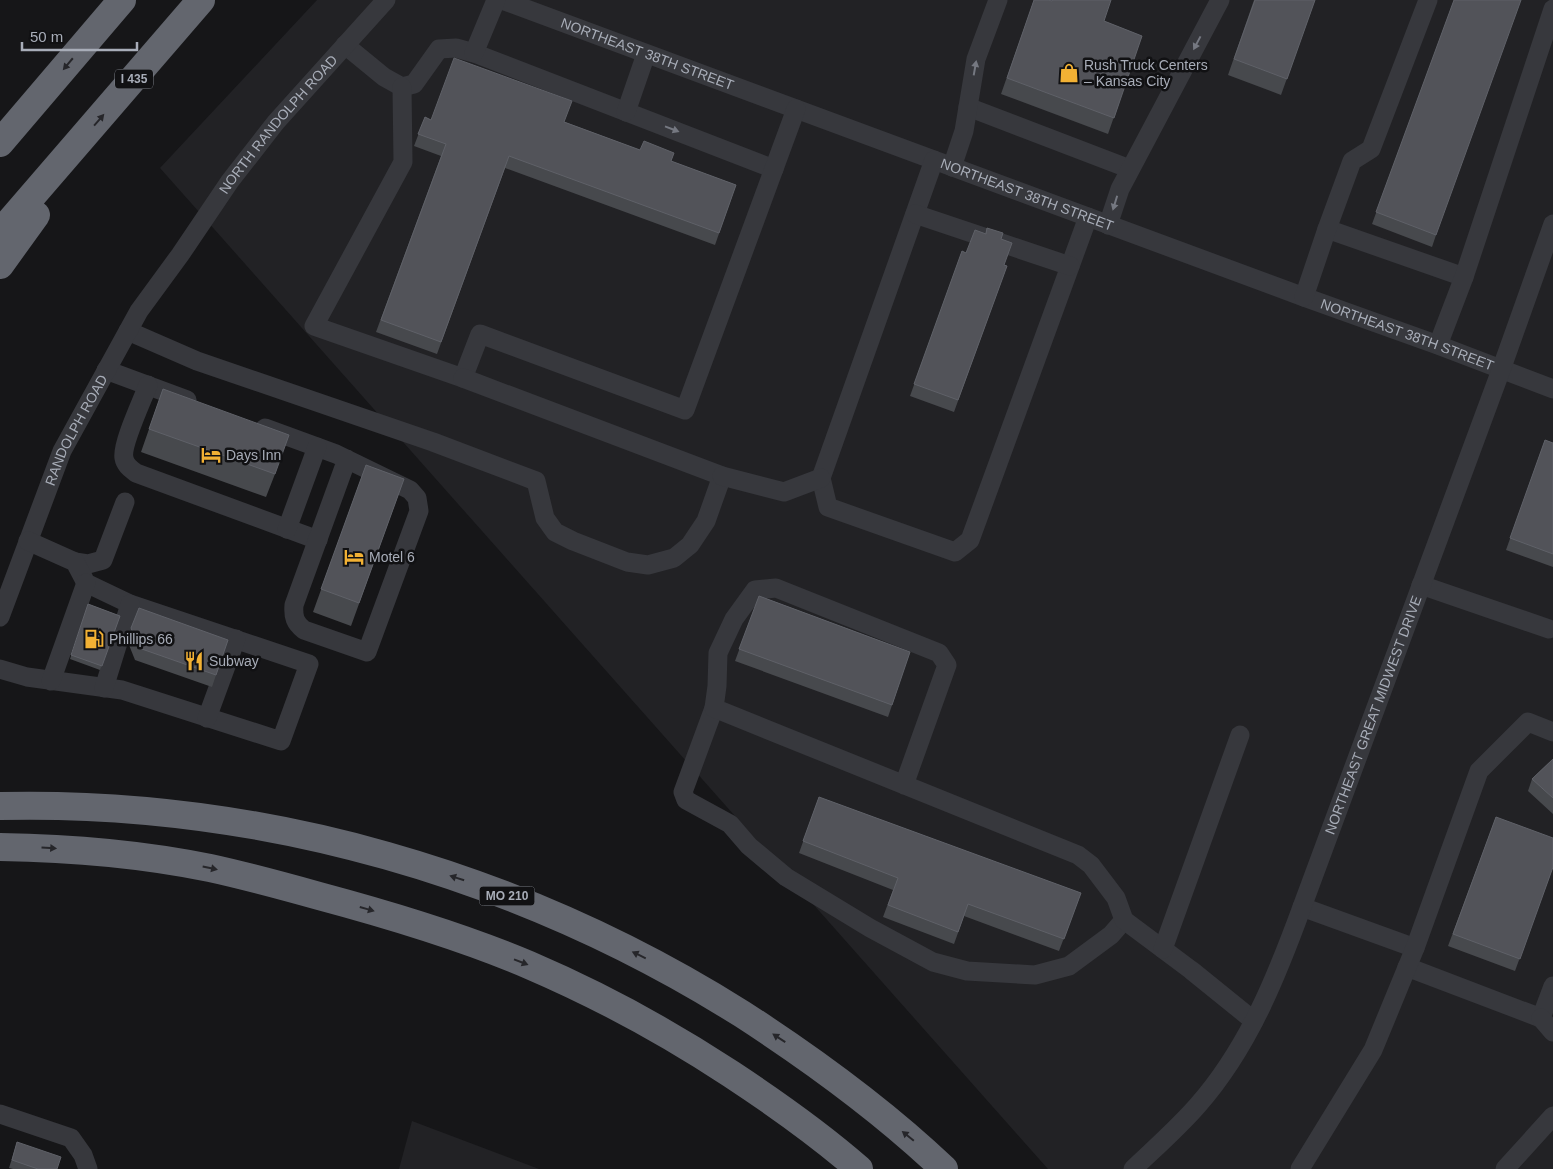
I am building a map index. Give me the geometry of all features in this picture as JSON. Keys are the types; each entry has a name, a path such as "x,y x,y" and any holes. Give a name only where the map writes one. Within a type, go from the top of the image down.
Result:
{"highway":[{"path":"0,143 122,0"},
{"name":"I 435","path":"0,233 201,0"},
{"path":"0,265 31,224 66,156"},
{"name":"MO 210","path":"0,806 53,805 138,810 249,824 387,855 492,890 597,934 647,959 719,1000 790,1045 821,1068 881,1114 944,1169"},
{"path":"0,847 98,852 208,868 343,902 449,934 529,965 605,1001 664,1032 772,1101 818,1135 859,1169"}],"street":[{"name":"NORTH RANDOLPH ROAD","path":"180,255 235,173 276,122 386,0"},
{"path":"474,53 496,0"},
{"name":"NORTHEAST 38TH STREET","path":"502,0 1553,389"},
{"path":"952,167 964,131 976,60 998,0"},
{"path":"1108,225 1120,189 1220,0"},
{"path":"1304,298 1352,161 1371,149 1428,0"},
{"path":"1438,345 1464,277 1553,9"},
{"path":"345,45 378,72 402,88"},
{"path":"402,88 414,84 439,49 456,48 474,53 774,169"},
{"path":"626,112 646,54"},
{"path":"402,88 404,162 314,326 463,378 722,476 784,492 821,478"},
{"path":"968,107 1130,169"},
{"path":"463,378 480,334 685,410 796,109"},
{"path":"934,160 821,478 828,507 955,552 970,540 1088,217"},
{"path":"915,214 1070,266"},
{"name":"NORTHEAST GREAT MIDWEST DRIVE","path":"1133,1169 1198,1105 1220,1077 1254,1021 1280,966 1501,370 1553,224"},
{"path":"1327,229 1464,277"},
{"name":"RANDOLPH ROAD","path":"0,617 62,451 138,311 180,255"},
{"path":"128,331 197,361 433,442 536,481 545,518 555,532 573,542 627,562 648,565 674,558 690,545 706,521 722,476"},
{"path":"106,370 204,406"},
{"path":"148,385 126,445 123,457 127,466 136,473 318,540"},
{"path":"251,423 347,459 410,490 417,498 419,512 367,652 304,630 298,625 293,616 294,605 347,459"},
{"path":"287,529 317,447"},
{"path":"28,541 75,562 88,564 103,560 125,502"},
{"path":"0,669 28,678 122,690 281,741 308,664 130,604 86,583 75,562"},
{"path":"51,680 86,583"},
{"path":"1421,585 1549,629"},
{"path":"904,785 947,665 939,653 776,588 755,590 734,619 718,653 718,686 714,708 683,792 686,800 730,824 755,852 786,878 870,928 933,962 967,971 1035,975 1069,966 1111,935 1124,920"},
{"path":"104,688 130,604"},
{"path":"207,718 236,640"},
{"path":"714,708 1078,854 1091,865 1106,883 1116,898 1124,920 1254,1021"},
{"path":"1300,1169 1373,1050 1415,948 1479,771 1528,722 1553,732"},
{"path":"1163,949 1240,735"},
{"path":"1302,907 1415,948"},
{"path":"1407,966 1547,1025 1553,986"},
{"path":"0,1114 72,1138 83,1155 88,1169"},
{"path":"1504,1169 1553,1116"}],"shaded area":[{"path":"317,0 1553,0 1553,1169 1048,1169 160,168"},
{"path":"412,1121 539,1169 399,1169"}],"building":[{"name":"Rush Truck Centers – Kansas City","path":"1034,0 1111,0 1104,21 1142,36 1114,118 1007,78"},
{"path":"1255,0 1315,0 1287,79 1234,59"},
{"path":"1454,0 1521,0 1436,235 1376,212"},
{"path":"454,58 572,101 564,122 640,150 644,141 674,153 671,161 736,185 719,233 509,156 441,342 381,320 446,144 418,134 425,117 431,120"},
{"path":"987,228 1003,233 1001,239 1012,243 1004,265 1007,266 958,400 914,384 962,251 966,253 975,230 986,234"},
{"path":"163,389 289,435 275,474 149,429"},
{"path":"1545,440 1553,443 1553,554 1510,538"},
{"name":"Motel 6","path":"366,465 404,479 359,603 321,589"},
{"path":"759,596 910,652 892,705 739,649"},
{"name":"Phillips 66","path":"88,604 120,616 102,666 71,655"},
{"path":"139,608 228,640 216,675 139,648 131,628"},
{"path":"1553,759 1553,798 1532,779"},
{"path":"819,797 1081,893 1064,939 968,904 958,932 888,905 898,878 803,841"},
{"path":"1496,817 1553,838 1553,867 1520,959 1453,934"},
{"path":"17,1142 61,1157 57,1169 38,1169 12,1160"}],"place":[{"name":"Rush Truck Centers – Kansas City","path":"1069,73"},
{"name":"Days Inn","path":"211,455"},
{"name":"Motel 6","path":"354,557"},
{"name":"Phillips 66","path":"94,639"},
{"name":"Subway","path":"194,661"}]}
